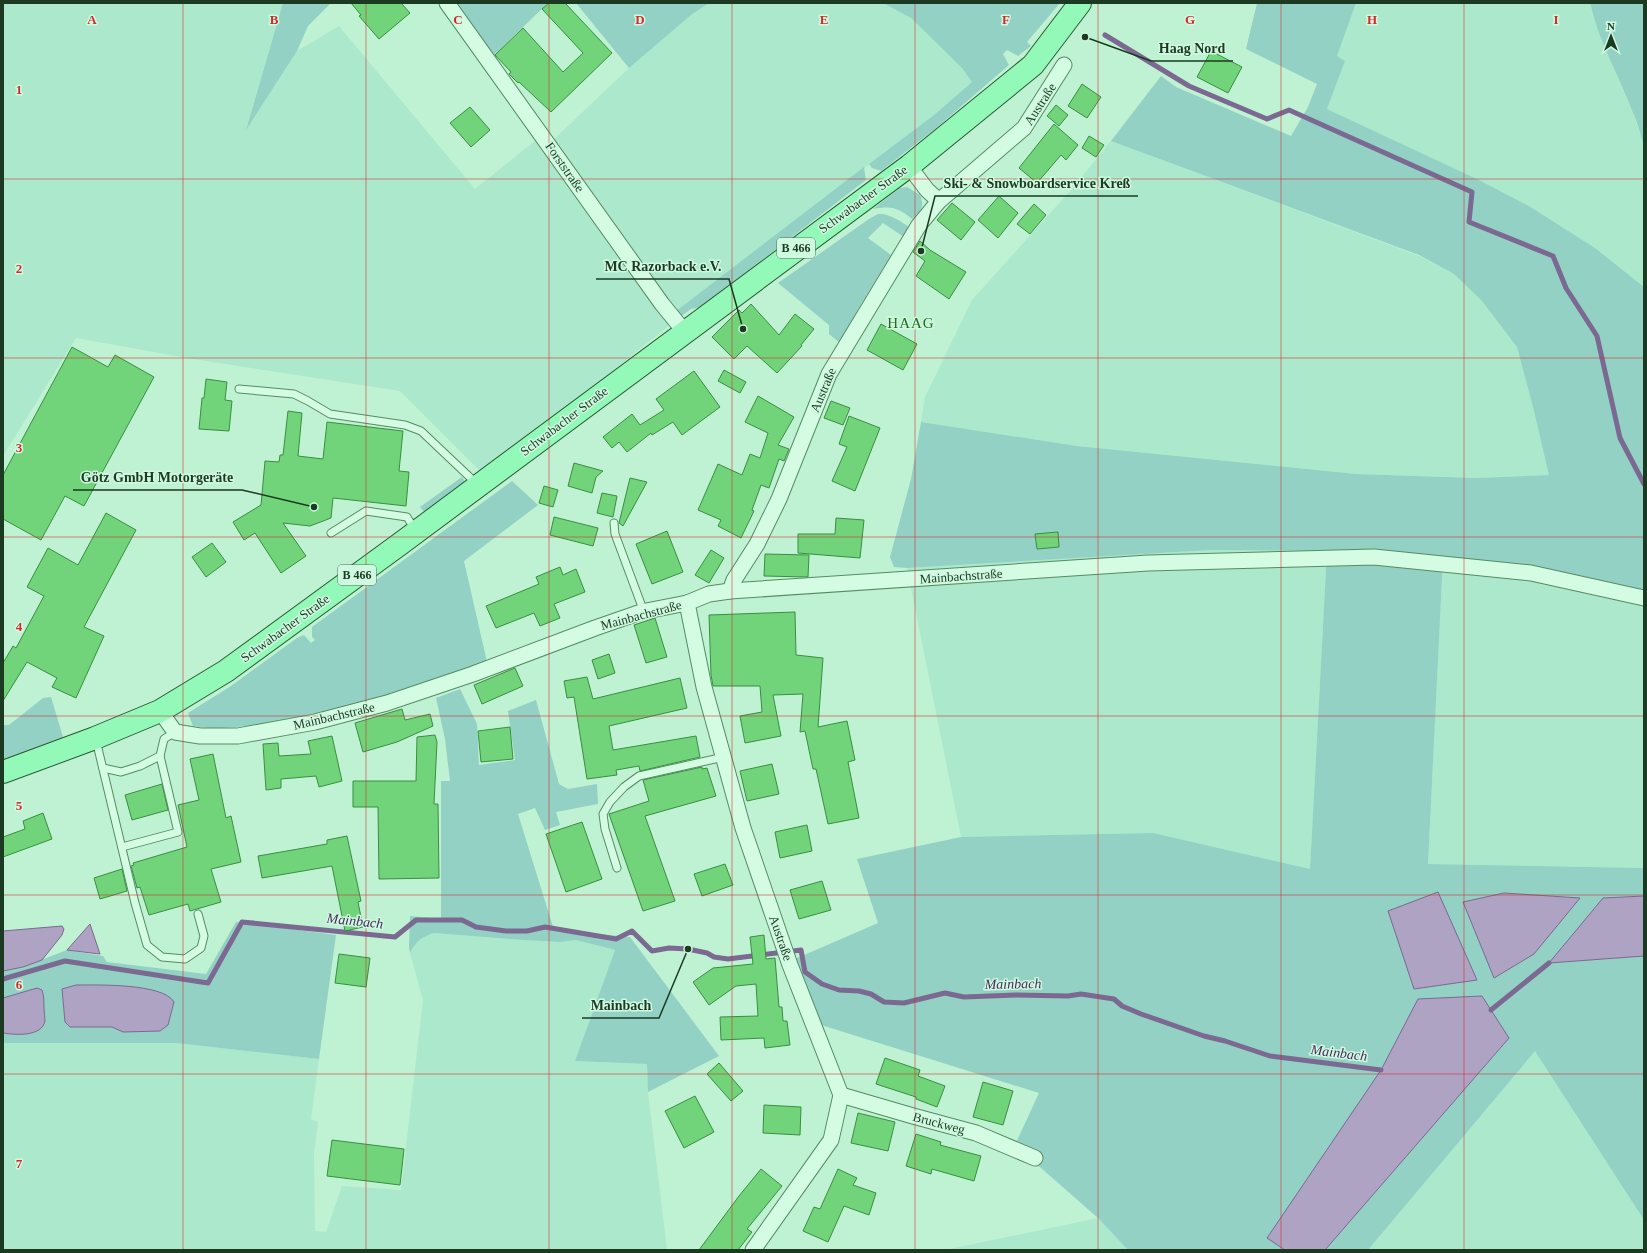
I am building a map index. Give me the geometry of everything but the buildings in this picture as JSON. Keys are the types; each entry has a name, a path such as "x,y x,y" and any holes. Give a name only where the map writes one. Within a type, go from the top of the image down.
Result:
{"main road":[{"name":"Schwabacher Straße","path":"3,772 95,738 160,711 226,671 417,532 684,331 909,166 1033,65 1080,3"}],"street":[{"name":"Forststraße","path":"447,3 662,304 684,331"},
{"name":"Austraße","path":"730,591 734,580 757,544 779,499 829,374 919,225 939,201 1024,128 1064,65"},
{"path":"909,166 939,201"},
{"name":"Mainbachstraße","path":"175,732 200,736 238,736 315,722 387,703 472,674 595,628 644,612 687,603 708,594 730,591 1148,563 1374,557 1531,573 1644,598"},
{"name":"Austraße","path":"687,603 704,687 743,828 790,965 841,1094"},
{"path":"160,711 175,732"},
{"path":"753,1250 832,1140 841,1094"},
{"name":"Bruckweg","path":"841,1094 976,1133 1035,1158"}],"lane":[{"path":"239,389 294,394 330,414 405,425 421,431 479,485"},
{"path":"331,533 366,511 407,517 417,532"},
{"path":"614,523 615,534 644,612"},
{"path":"122,847 178,832 160,756 164,739 175,732"},
{"path":"95,738 135,903 147,945 162,957 185,959 200,948 204,936 198,914"},
{"path":"103,768 121,772 140,766 160,756"},
{"path":"617,868 605,829 603,814 610,802 624,787 639,776 724,757"}],"green space":[{"path":"3,3 283,3 246,129 297,51 339,26 475,189 541,136 550,143 629,68 691,15 709,3 883,3 911,18 962,68 972,82 934,115 676,312 676,320 484,475 400,391 187,358 76,338 3,456"},
{"path":"1356,3 1590,3 1593,16 1633,113 1644,145 1644,287 1595,248 1529,206 1479,180 1327,109 1345,61 1337,56"},
{"path":"1111,141 1419,256 1454,274 1482,301 1517,347 1550,475 1475,478 1356,474 1077,446 921,422 925,397 972,300 1071,190"},
{"path":"1211,550 1327,551 1310,869 1153,833 961,837 907,568"},
{"path":"1443,558 1644,594 1644,868 1428,864"},
{"path":"434,933 560,942 576,940 615,950 575,1061 647,1064 648,1092 667,1250 3,1250 3,1043 176,1043 319,1059 311,1119 318,1122 314,1154 315,1231 326,1232 342,1186 401,1190 423,1000 410,953 421,937"},
{"path":"1535,1050 1644,1220 1644,1250 1368,1250"},
{"path":"1098,1218 1128,1250 945,1250"}],"shaded area":[{"path":"283,3 331,3 308,26 297,51 246,130"},
{"path":"454,3 548,3 492,57"},
{"path":"576,3 709,3 691,15 629,68"},
{"path":"883,3 1060,3 1027,42 1031,46 1018,56 1007,50 1003,54 1009,65 935,129 881,171 872,168 869,164 934,115 972,82 962,68 911,18"},
{"path":"1257,3 1356,3 1337,56 1345,61 1327,109 1479,180 1529,206 1595,248 1644,287 1644,594 1443,558 1428,864 1644,868 1644,1220 1535,1051 1368,1250 1128,1250 1098,1218 1015,1145 1039,1093 818,1024 795,959 878,923 857,859 961,837 1153,833 1310,869 1327,551 1211,550 907,568 894,567 890,557 911,479 921,422 1077,446 1356,474 1475,478 1549,475 1517,347 1482,301 1454,274 1419,255 1111,141 1161,76 1176,87 1291,136 1308,107 1317,84 1246,49"},
{"path":"1590,3 1644,3 1644,145 1628,99 1604,45"},
{"path":"864,167 866,180 701,307 691,309 676,320 675,312"},
{"path":"907,187 920,195 922,203 920,211 912,219 894,208 873,209 900,188"},
{"path":"878,214 891,216 911,228 904,237 883,223 868,238 891,255 858,309 840,343 829,334 829,325 778,283"},
{"path":"462,477 466,483 425,513 420,507"},
{"path":"512,481 538,505 464,561 487,662 389,695 322,713 254,725 217,728 193,726 188,713 231,686 297,638 304,635 311,643 315,640 312,637 312,627"},
{"path":"460,689 477,724 479,765 515,760 508,711 536,700 559,784 568,789 597,784 598,804 556,812 560,825 545,830 535,808 518,814 554,930 630,937 719,1056 648,1092 647,1064 575,1061 615,950 576,940 560,942 434,933 419,940 414,945 410,953 410,916 441,919 441,781 450,781 445,739 436,698"},
{"path":"51,697 63,737 3,759 3,725 9,725 43,698"},
{"path":"1438,892 1477,980 1414,989 1388,911"},
{"path":"1504,893 1580,898 1534,954 1494,978 1463,902"},
{"path":"1644,896 1644,956 1549,963 1603,898"},
{"path":"236,922 336,935 319,1059 176,1043 3,1043 3,971 23,967 67,950 103,956 107,962 206,974"},
{"path":"90,924 100,954 67,950"},
{"path":"62,926 64,929 62,935 42,960 23,967 3,971 3,931"},
{"path":"76,985 129,986 157,991 167,996 174,1002 168,1025 160,1031 123,1032 112,1027 70,1027 65,1022 62,989"},
{"path":"37,988 42,990 44,997 45,1021 43,1026 39,1030 27,1034 3,1033 3,998"},
{"path":"1482,996 1509,1038 1325,1250 1285,1250 1267,1238 1381,1070 1418,999"}],"waterway":[{"path":"1105,35 1189,86 1267,119 1289,110 1472,192 1469,222 1553,256 1566,288 1597,336 1620,438 1644,484"},
{"name":"Mainbach","path":"3,979 65,961 208,983 242,922 395,937 416,920 462,920 476,927 506,931 527,931 545,927 616,939 632,931 652,951 669,948 688,949 707,953 714,957 728,959 801,950 805,972 822,984 839,990 859,991 871,994 884,1002 904,1003 945,993 964,997 1016,995 1068,996 1081,994 1114,999 1122,1006 1141,1014 1204,1036 1225,1041 1270,1056 1381,1070"},
{"path":"1491,1010 1549,963"}],"place":[{"name":"Haag Nord","path":"1085,37"},
{"name":"Ski- & Snowboardservice Kreß","path":"921,251"},
{"name":"MC Razorback e.V.","path":"743,329"},
{"name":"Götz GmbH Motorgeräte","path":"314,507"},
{"name":"Mainbach","path":"688,949"}],"district":[{"name":"HAAG","path":"911,323"}]}
